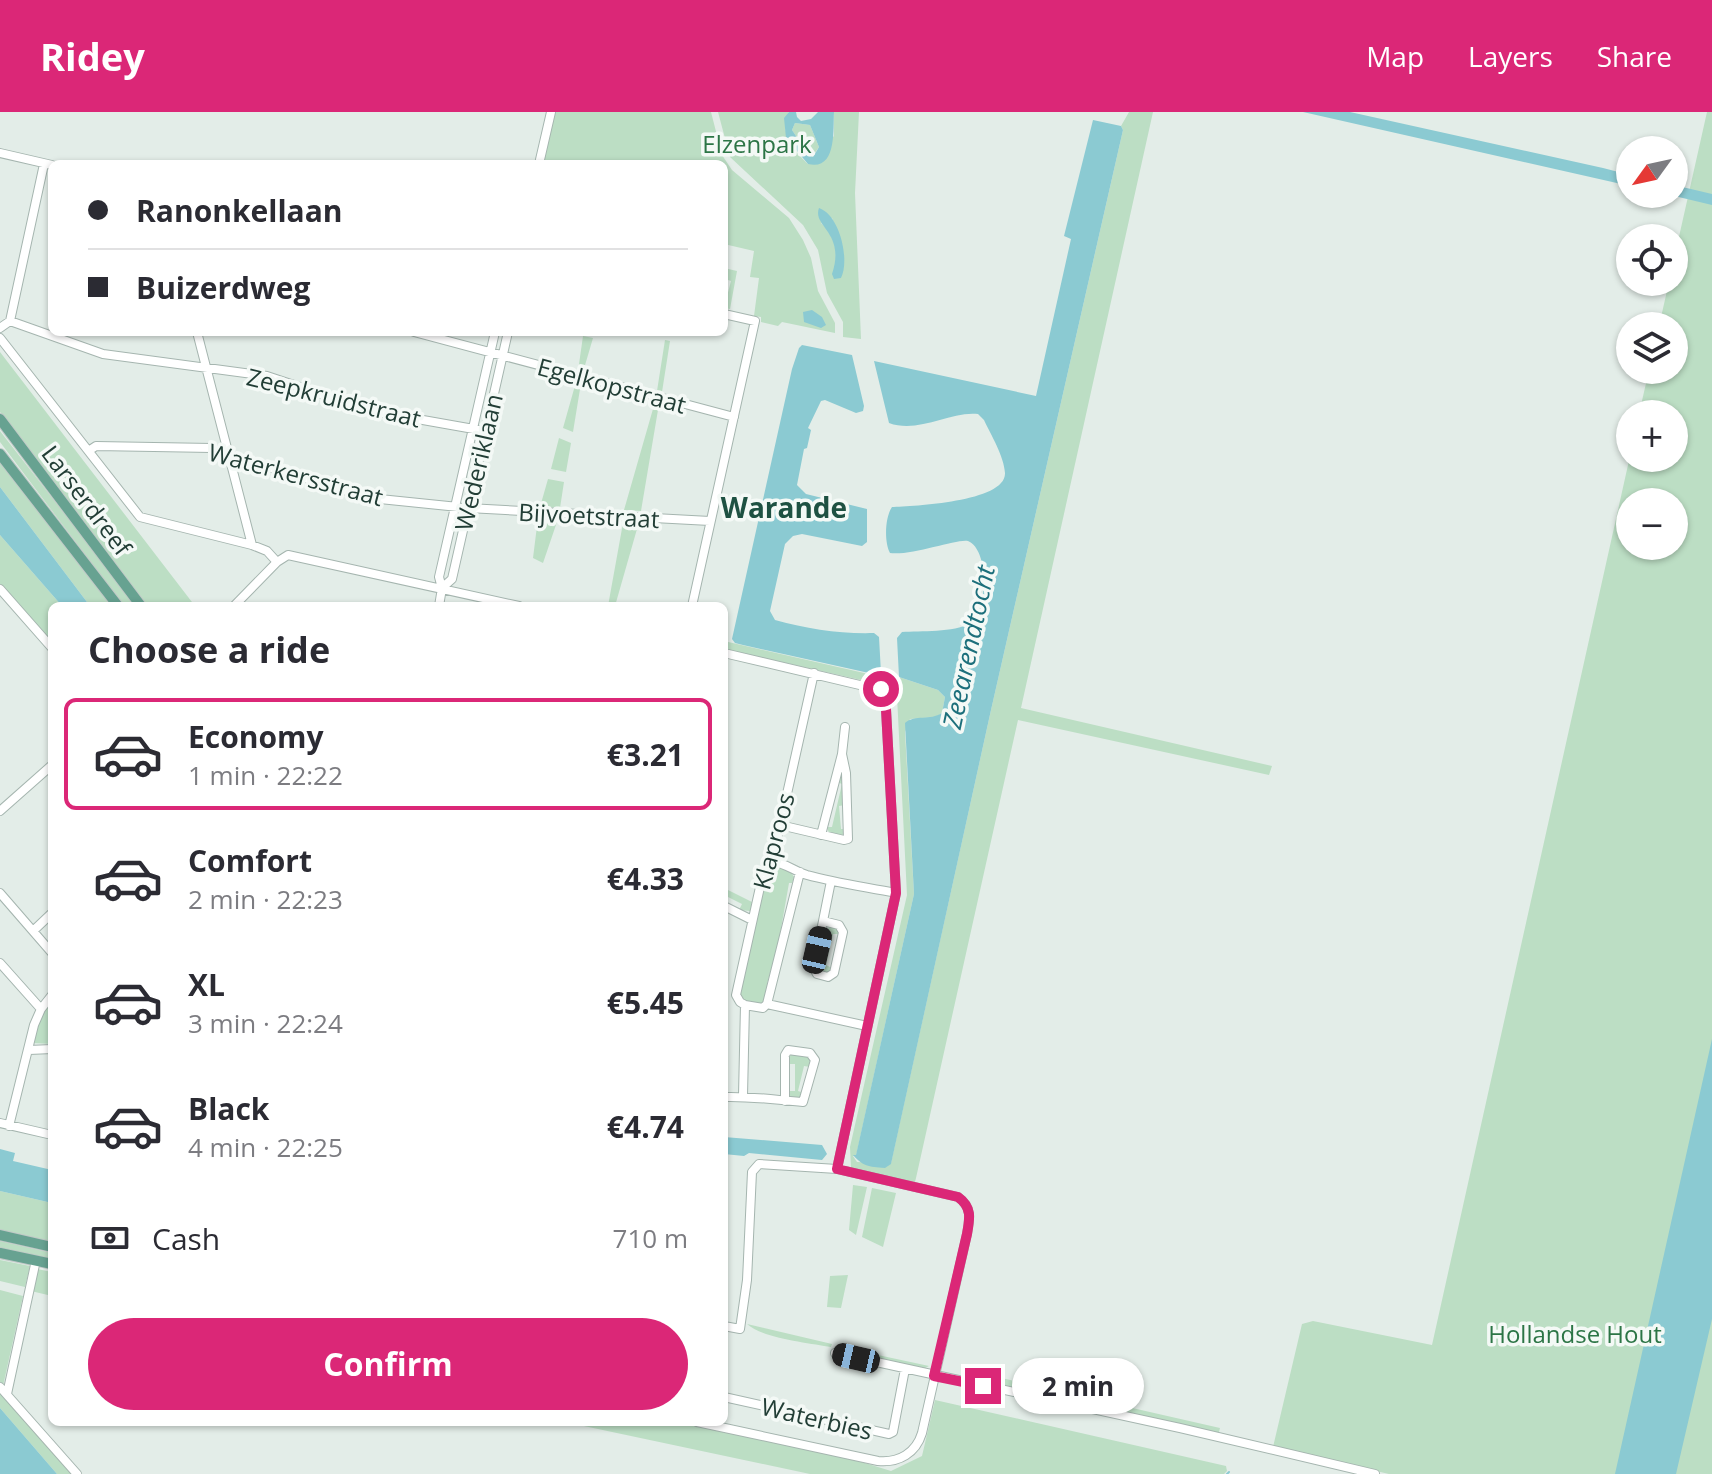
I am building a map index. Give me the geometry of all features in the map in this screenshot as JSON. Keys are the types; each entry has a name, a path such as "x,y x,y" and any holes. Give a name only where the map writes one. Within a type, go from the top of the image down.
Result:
{"main road":[{"name":"Larserdreef","path":"0,419 138,602"},
{"name":"Larserdreef","path":"0,454 115,602"},
{"path":"0,1235 48,1246"},
{"path":"0,1253 48,1263"}],"street":[{"path":"540,160 551,112"},
{"path":"0,153 48,164 10,321 0,328"},
{"path":"693,602 755,321 728,315"},
{"name":"Zeepkruidstraat","path":"10,321 48,334"},
{"name":"Zeepkruidstraat","path":"52,336 103,354 267,376 372,411 485,431"},
{"path":"198,336 252,545"},
{"name":"Egelkopstraat","path":"429,336 734,417"},
{"name":"Wederiklaan","path":"440,602 442,588 439,577 494,336"},
{"name":"Wederiklaan","path":"442,588 452,579 507,336"},
{"path":"0,338 140,517 252,545 267,551 277,562"},
{"name":"Waterkersstraat","path":"90,450 96,446 212,448 370,498 468,508"},
{"name":"Bijvoetstraat","path":"468,508 710,521"},
{"path":"237,602 288,555 502,602"},
{"path":"0,589 48,643"},
{"path":"728,654 885,691 896,893 837,1169"},
{"name":"Klaproos","path":"743,1096 745,1005 736,995 764,869 772,861 814,673"},
{"path":"821,835 842,754 845,727"},
{"path":"780,825 844,840 850,834 842,754"},
{"path":"0,811 48,769"},
{"path":"772,861 831,881 896,893"},
{"name":"Klaproos","path":"767,1004 800,872"},
{"path":"823,921 839,925 843,932 834,973 828,977 817,974 813,967 831,881"},
{"path":"0,893 48,948"},
{"path":"728,908 752,920"},
{"path":"33,931 48,917"},
{"path":"0,963 41,1009"},
{"path":"48,1000 34,1025 5,1124 48,1134"},
{"path":"745,1005 763,1008 767,1004 867,1026"},
{"path":"728,1097 743,1096 785,1101 803,1102 815,1060 810,1053 791,1048 785,1055 785,1101"},
{"path":"29,1050 48,1049"},
{"path":"716,1426 878,1461 897,1460 909,1453 920,1439 967,1234 971,1214 969,1208 958,1197 837,1169 759,1164 752,1172 747,1280 740,1329 728,1327"},
{"path":"36,1260 4,1390 77,1474"},
{"path":"835,1353 1375,1474"},
{"name":"Waterbies","path":"728,1398 889,1434 893,1432 905,1369"}],"green space":[{"name":"Elzenpark","path":"555,112 711,112 725,160 544,160"},
{"name":"Elzenpark","path":"718,112 789,112 786,133 808,164 834,136 834,112 859,112 855,193 861,339 843,337 843,322 827,293 818,250 803,225 730,157","holes":["832,218 841,241 834,279 834,242 821,223"]},
{"path":"1129,112 1153,112 1021,708 1272,766 1269,775 1018,720 915,1182 858,1170 851,1168 850,1147 907,895 896,676 938,690 945,697 942,713 936,717 910,719 905,732 914,894 856,1156 853,1156 857,1162 891,1163 1123,130 1121,126"},
{"name":"Hollandse Hout","path":"1707,112 1712,112 1712,1474 1389,1474 1273,1447 1302,1324 1313,1321 1432,1345 1616,519 1616,560 1688,560 1688,488 1623,488 1626,472 1688,472 1688,400 1642,400 1646,384 1688,384 1688,312 1662,312 1666,296 1688,296 1688,224 1682,224 1688,208"},
{"path":"795,123 810,125 819,147 812,157 792,130"},
{"name":"Elzenpark","path":"728,164 789,218 803,240 811,258 818,291 835,323 835,333 782,322 778,326 761,322 761,317 754,316 759,278 750,277 754,251 728,245"},
{"path":"728,269 737,271 730,309 728,293 731,281 728,280"},
{"path":"583,336 593,338 583,372 578,371"},
{"path":"665,340 670,341 662,392 657,391"},
{"path":"0,352 192,602 144,602 0,412"},
{"path":"576,382 581,383 573,432 563,428"},
{"path":"655,402 659,404 641,511 624,510"},
{"path":"0,431 132,602 122,602 0,442"},
{"path":"559,438 571,443 566,472 551,469"},
{"path":"0,461 110,602 87,602 0,487"},
{"path":"548,479 564,482 560,508 540,507"},
{"path":"538,518 558,519 543,563 533,558"},
{"path":"639,522 616,602 609,602 623,523"},
{"path":"0,535 59,602 48,602 48,639 0,585"},
{"path":"728,642 873,675 888,674 883,685 728,650"},
{"path":"842,771 845,805 839,806 841,829 846,829 846,833 840,836 829,833 827,827 832,827 842,784 837,782"},
{"path":"774,865 789,869 794,877 789,883 769,985 763,1003 754,1004 740,997 766,870"},
{"path":"728,890 752,902 750,911 739,910 742,904 728,897"},
{"path":"831,926 838,929 839,934 833,934 826,965 832,968 826,973 820,971 817,964 823,965 830,933 825,931"},
{"path":"48,1004 48,1044 32,1043"},
{"path":"794,1052 810,1057 810,1067 804,1066 798,1091 804,1093 801,1099 790,1098 789,1091 795,1091 795,1064 789,1064 788,1058"},
{"path":"853,1185 867,1187 856,1235 849,1230"},
{"path":"872,1188 896,1193 883,1247 862,1237"},
{"path":"0,1191 48,1202 48,1241 0,1230"},
{"path":"0,1241 48,1252 48,1260 0,1250"},
{"path":"0,1260 30,1266 25,1287 0,1281"},
{"path":"37,1269 48,1271 48,1295 31,1291"},
{"path":"848,1275 841,1308 827,1307 830,1276"},
{"path":"0,1290 23,1296 3,1386 0,1382"},
{"path":"747,1324 832,1344 831,1347 786,1339 763,1333"},
{"path":"850,1349 929,1366 923,1369 849,1352"},
{"path":"988,1375 1220,1428 1218,1436 986,1383"},
{"path":"0,1391 73,1474 57,1474 0,1408"},
{"path":"935,1400 1226,1466 1227,1471 1224,1474 810,1474 584,1426 700,1426 852,1459 891,1471 922,1456"}],"water":[{"path":"789,112 796,112 801,121 811,119 818,112 834,112 832,147 824,161 817,165 808,164 786,138 784,118","holes":["795,123 810,125 819,147 813,157 792,130"]},
{"path":"1303,112 1350,112 1603,168 1616,171 1616,183"},
{"name":"Zeearendtocht","path":"1093,120 1121,126 1123,130 891,1164 885,1168 870,1166 853,1155 856,1155 914,894 905,723 942,713 945,697 938,690 899,677 897,638 902,632 946,630 969,624 980,608 984,582 980,556 968,541 890,553 886,536 888,517 892,507 957,500 991,490 1001,483 1005,473 997,446 978,414 911,426 889,423 874,361 1036,396 1071,239 1064,236"},
{"path":"1688,188 1712,194 1712,205 1688,199"},
{"path":"819,208 833,219 838,228 844,250 841,278 834,279 832,274 835,249 818,215"},
{"path":"812,310 822,317 826,325 821,328 804,322 803,312"},
{"path":"802,345 852,355 864,406 863,411 856,413 821,401 808,428 811,430 797,485 806,494 867,509 867,542 862,546 802,534 793,536 785,544 770,611 775,620 800,626 836,632 874,633 879,637 881,673 878,675 743,645 732,639 792,369"},
{"path":"0,487 87,602 59,602 0,535"},
{"path":"1712,1039 1712,1319 1676,1474 1615,1474"},
{"path":"728,1137 822,1145 827,1154 822,1160 749,1153 744,1156 728,1154"},
{"path":"0,1149 15,1153 13,1161 48,1169 48,1202 0,1191"},
{"path":"0,1408 57,1474 0,1474"}],"district":[{"name":"Warande","path":"784,507"}],"route":[{"path":"881,689 885,691 896,893 837,1169 958,1197 969,1208 971,1214 967,1234 934,1376 983,1386"}]}
